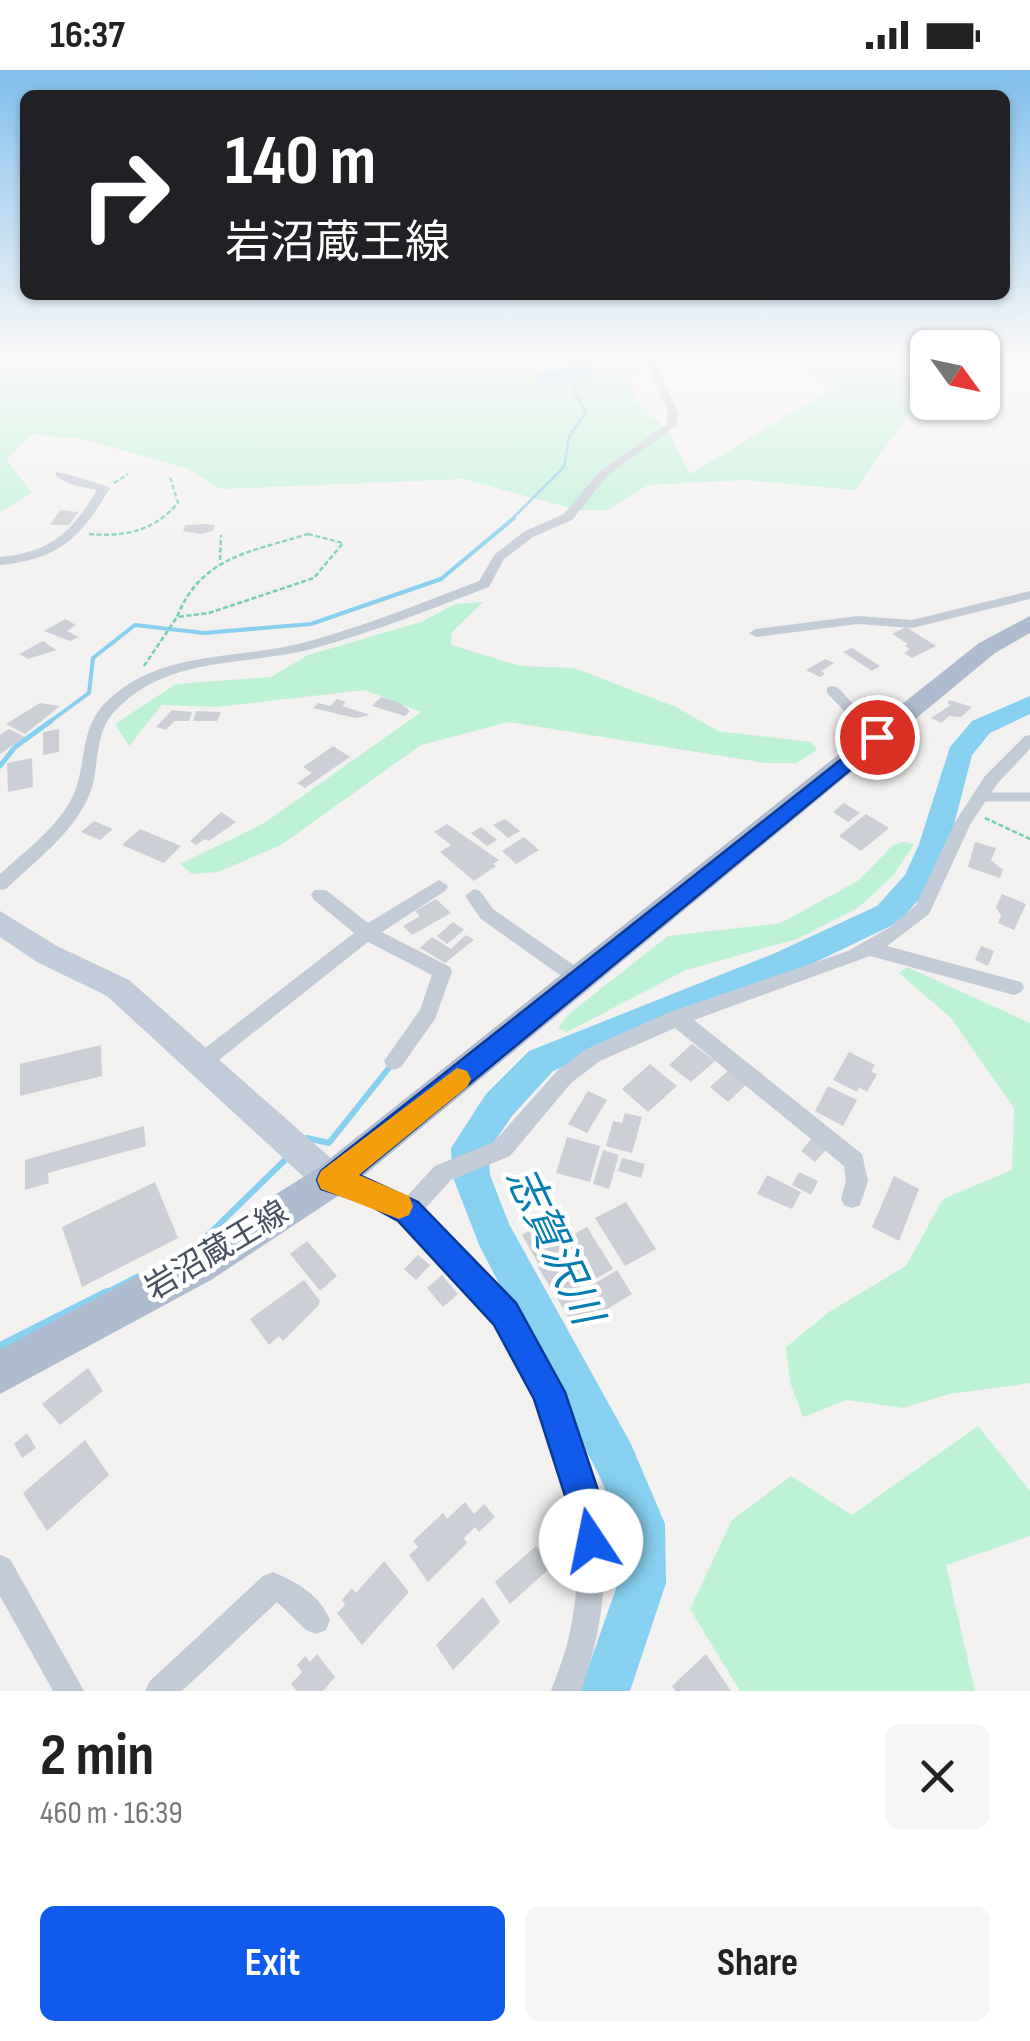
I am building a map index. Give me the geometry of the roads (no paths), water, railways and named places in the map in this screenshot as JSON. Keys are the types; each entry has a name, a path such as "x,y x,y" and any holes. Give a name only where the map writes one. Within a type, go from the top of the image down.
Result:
{"main road":[{"name":"岩沼蔵王線","path":"0,1373 196,1266 331,1180 987,648 1030,624"}],"street":[{"path":"0,884 78,802 86,754 98,724 111,706 137,686 172,664 288,650 484,584 499,557 529,534 568,517 604,473 661,433"},
{"path":"0,561 25,559 78,533 104,488 73,482 60,474"},
{"path":"756,633 858,620 912,624 1030,596"},
{"path":"832,690 877,737"},
{"path":"408,1211 429,1183 458,1165 502,1149 579,1064 677,1018 870,949 923,909 963,822 979,797 1028,745"},
{"path":"203,1061 366,933 439,886"},
{"path":"320,895 366,933 443,972 428,1013 394,1061"},
{"path":"474,896 487,914 581,980"},
{"path":"0,922 47,954 118,988 331,1180 372,1191 408,1211 505,1314 548,1392 586,1508 591,1541 588,1612 566,1691"},
{"path":"870,949 1014,987"},
{"path":"677,1018 854,1161 858,1180 852,1198"},
{"path":"0,1569 68,1691"},
{"path":"160,1691 273,1586 292,1594 316,1620"}],"lane":[{"path":"979,797 1030,797"}],"waterway":[{"path":"511,520 564,467 572,433"},
{"path":"48,723 89,693 93,658 135,625 204,633 311,624 441,579 514,518"},
{"name":"志賀沢川","path":"605,1691 642,1583 642,1524 615,1460 494,1234 471,1175 469,1148 499,1105 541,1061 784,963 888,914 917,881 934,844 959,753 981,727 1030,704"},
{"path":"0,766 15,747 51,721"},
{"path":"307,1138 329,1143 392,1064"},
{"path":"200,1243 287,1158"},
{"path":"102,1295 137,1277"},
{"path":"0,1346 107,1292"}]}
